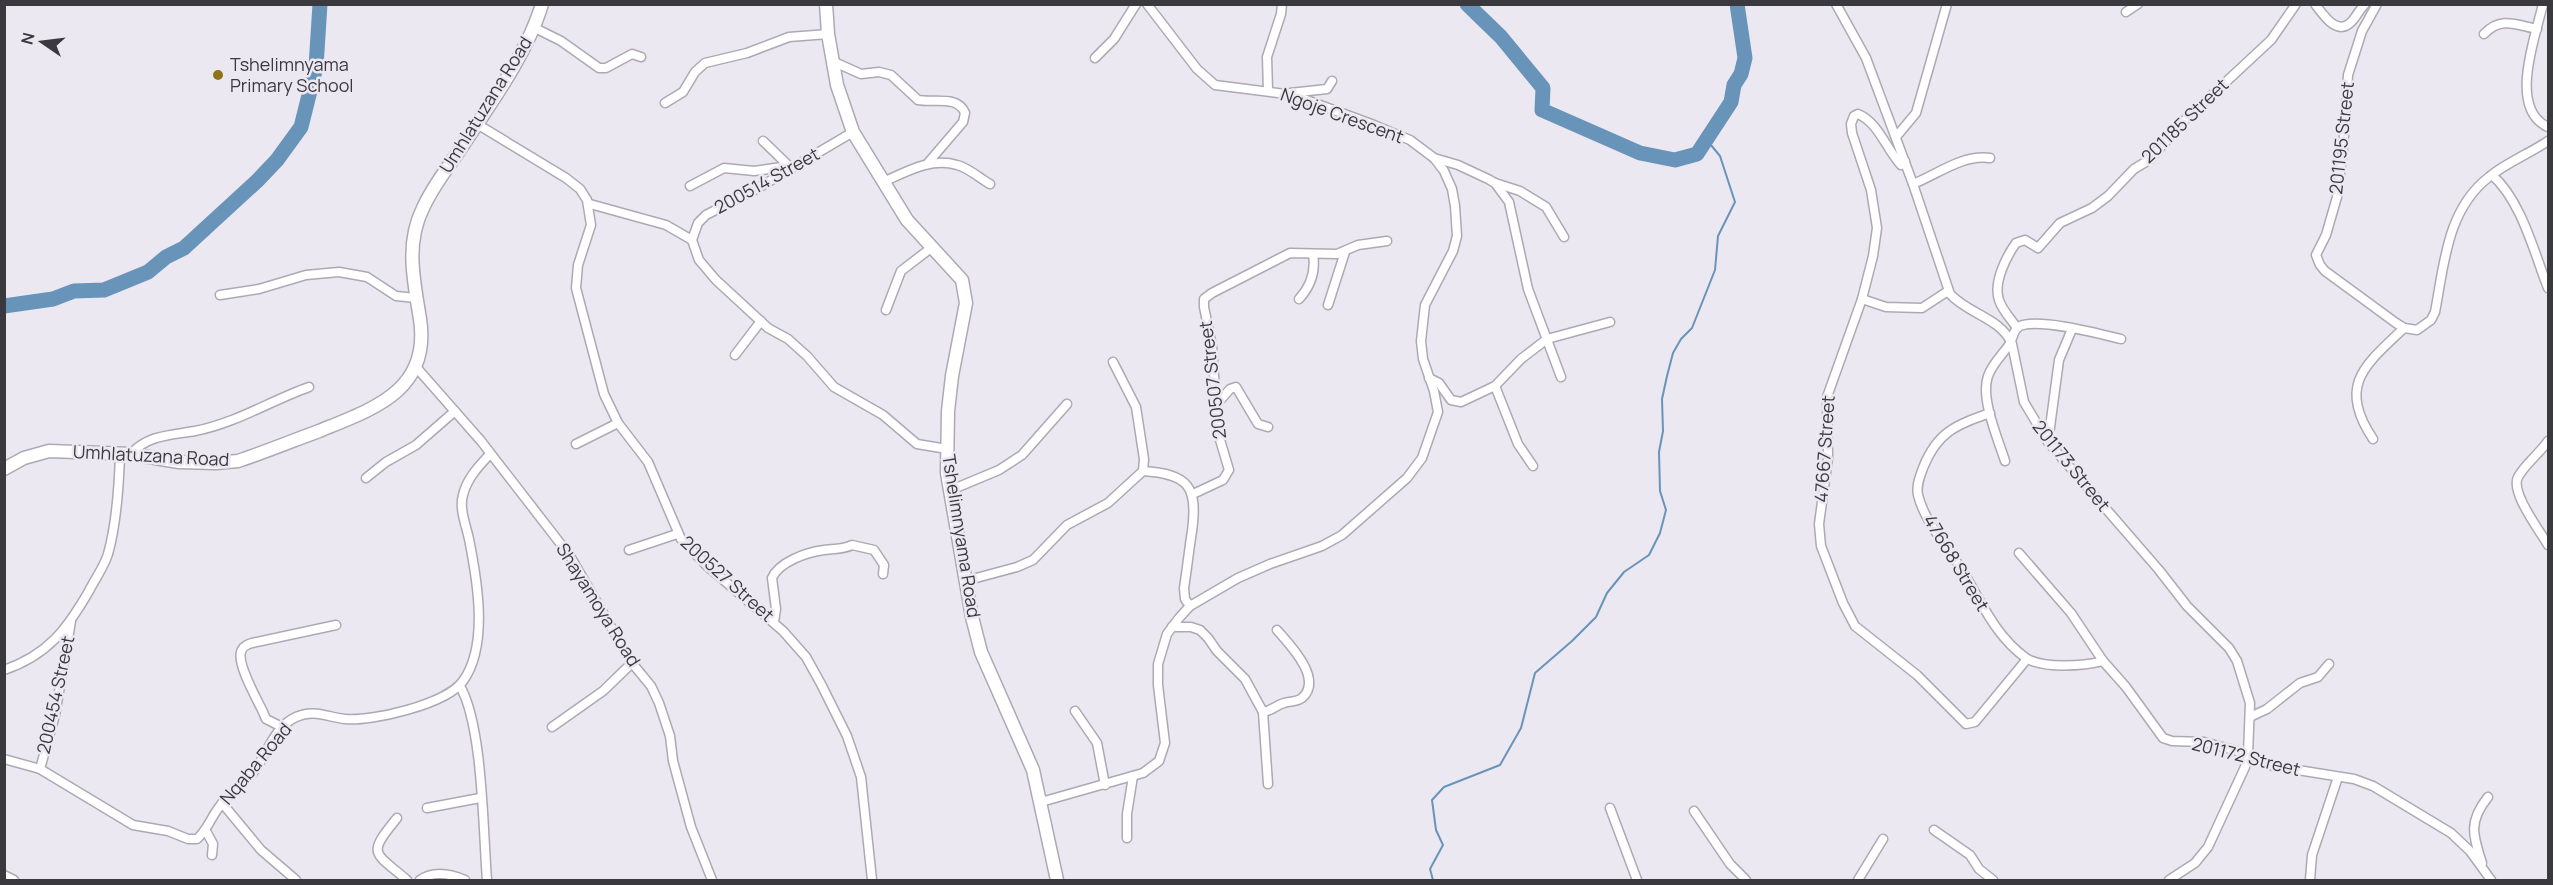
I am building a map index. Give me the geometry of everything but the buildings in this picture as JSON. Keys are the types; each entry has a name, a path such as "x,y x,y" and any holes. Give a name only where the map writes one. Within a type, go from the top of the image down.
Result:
{"street":[{"name":"Umhlatuzana Road","path":"4,469 24,458 49,451 125,454 179,462 238,461 376,407 402,388 416,367 421,338 412,275 412,243 419,216 435,186 477,124 535,28 542,4"},
{"name":"Tshelimnyama Road","path":"826,4 832,61 853,132 908,220 962,280 966,290 966,303 952,376 947,449 965,581 981,652 1033,770 1057,880"},
{"path":"1095,58 1114,39 1136,4"},
{"name":"Ngoje Crescent","path":"1041,802 1133,776 1151,768 1161,758 1165,748 1158,671 1161,652 1172,627 1190,606 1253,571 1322,546 1342,535 1407,478 1422,458 1438,412 1423,359 1421,341 1423,312 1453,251 1456,236 1456,211 1447,176 1434,158 1402,135 1286,94 1226,87 1206,79 1147,4"},
{"path":"1268,91 1267,57 1282,4"},
{"path":"1836,4 1866,58 1905,161 1948,291 1962,306 2003,330 2011,342"},
{"path":"1896,137 1916,113 1947,4"},
{"path":"2126,12 2138,4"},
{"name":"201185 Street","path":"2017,328 2000,304 1998,283 2016,243 2025,240 2038,248 2060,223 2092,208 2108,196 2134,169 2149,160 2185,120 2271,40 2296,4"},
{"path":"2315,4 2329,22 2337,27 2348,25 2365,4"},
{"name":"201195 Street","path":"2377,4 2362,31 2348,75 2337,197 2326,235 2316,255 2319,265 2325,271 2382,315 2404,328"},
{"path":"2543,4 2525,89 2533,116 2548,128"},
{"path":"2484,34 2492,26 2500,23 2537,29"},
{"path":"535,28 561,41 599,68 606,68 632,54 641,57"},
{"path":"665,103 683,92 695,72 705,63 744,54 789,36 828,34"},
{"path":"832,61 861,74 879,72 891,75 918,100 953,102 961,106 965,113 963,122 927,164"},
{"path":"1286,94 1327,89 1332,81"},
{"name":"47667 Street","path":"1905,161 1901,165 1895,159 1872,122 1858,114 1854,116 1851,124 1852,133 1871,190 1877,228 1873,256 1862,299 1827,397 1828,458 1819,524 1826,560 1849,617 1855,626 1917,675 1968,724 1975,722 2027,659"},
{"path":"477,124 566,178 580,189 590,204 666,225 692,240 699,260 706,269 761,321 788,339 807,356 834,387 883,415 914,442 947,449"},
{"name":"200514 Street","path":"692,240 698,223 706,215 853,132"},
{"path":"763,141 790,167"},
{"path":"2373,439 2357,409 2355,393 2365,369 2404,328 2417,330 2431,320 2435,312 2452,226 2478,187 2492,175 2548,141"},
{"path":"1434,158 1458,165 1495,183 1520,191 1546,207 1564,237"},
{"path":"1913,184 1952,165 1977,158 1990,158"},
{"path":"883,182 927,164 956,164 990,184"},
{"path":"690,186 727,167 753,171 790,167"},
{"path":"2492,175 2502,184 2516,206 2548,288"},
{"path":"1495,183 1509,202 1528,289 1561,377"},
{"name":"200527 Street","path":"590,204 591,225 578,265 577,298 604,394 618,423 648,462 677,534 706,565 774,622 806,657 853,751 864,790 872,880"},
{"name":"200507 Street","path":"1193,494 1216,484 1228,473 1218,433 1212,346 1204,299 1290,253 1330,255 1345,252 1351,247 1371,241 1387,241"},
{"path":"886,310 902,271 931,248"},
{"path":"1328,305 1345,252"},
{"path":"1299,299 1309,287 1314,273 1313,254"},
{"path":"220,295 259,289 306,275 339,272 366,277 396,296 416,298"},
{"path":"1862,299 1886,307 1922,308 1948,291"},
{"path":"735,355 761,321"},
{"path":"1429,378 1439,383 1451,400 1456,403 1472,398 1495,386 1521,359 1547,339 1610,322"},
{"path":"2005,461 1986,395 1987,379 1995,363 2011,342 2017,328 2022,325 2036,324 2121,339"},
{"path":"2048,442 2059,360 2072,329"},
{"name":"201173 Street","path":"2011,342 2024,402 2048,442 2159,570 2187,606 2229,648 2237,661 2245,684 2250,717 2248,754 2219,827 2208,847 2195,863 2169,880"},
{"path":"965,581 1017,567 1033,560 1067,525 1108,504 1143,471 1144,459 1136,407 1113,362"},
{"name":"Shayamoya Road","path":"416,367 490,454 570,556 633,663 651,686 670,736 673,761 691,827 712,880"},
{"path":"1495,386 1518,444 1533,466"},
{"path":"4,670 34,657 56,639 71,621 108,555 125,454 152,439 217,426 243,417 309,387"},
{"path":"1216,405 1230,389 1236,387 1258,424 1268,428"},
{"path":"951,490 999,470 1022,454 1067,404"},
{"path":"366,478 386,462 416,445 454,411"},
{"name":"47668 Street","path":"1990,413 1964,422 1939,438 1929,453 1918,481 1918,494 1933,528 1962,570 1989,619 2027,659"},
{"path":"576,444 618,423"},
{"path":"2548,441 2518,476 2516,483 2520,497 2548,545"},
{"path":"487,880 474,732 460,686 469,671 473,657 480,601 462,502 469,480 490,454"},
{"path":"1143,471 1174,476 1181,480 1193,494 1194,513 1184,588 1185,599 1190,606"},
{"path":"629,550 677,534"},
{"path":"774,622 776,609 772,578 782,564 823,550 844,549 852,545 874,550 884,565 883,574"},
{"name":"201172 Street","path":"2019,553 2071,614 2103,661 2126,687 2163,738 2172,741 2204,742 2248,754 2273,766 2338,777 2373,786 2439,825 2470,851 2491,880"},
{"name":"200454 Street","path":"40,769 55,715 71,621"},
{"path":"282,727 266,719 242,664 241,652 245,645 252,643 336,625"},
{"path":"1172,627 1191,627 1204,633 1217,651 1241,674 1263,712 1268,784"},
{"path":"1263,712 1280,704 1298,700 1304,696 1308,684 1304,663 1277,630"},
{"path":"2027,659 2056,665 2103,661"},
{"path":"552,727 603,691 633,663"},
{"path":"2250,717 2267,709 2300,683 2318,677 2329,664"},
{"name":"Nqaba Road","path":"206,831 222,803 253,772 282,727 296,717 318,712 355,719 369,719 394,714 434,700 460,686"},
{"path":"1076,711 1097,743 1105,784"},
{"path":"4,759 40,769 133,825 168,831 188,839 197,839 206,831 213,844 212,855"},
{"path":"1127,838 1126,814 1133,776"},
{"path":"2310,880 2312,855 2338,777"},
{"path":"2483,870 2474,837 2474,824 2477,810 2488,796"},
{"path":"427,808 480,798"},
{"path":"222,803 261,850 296,880"},
{"path":"1610,808 1637,880"},
{"path":"1694,811 1730,864 1746,880"},
{"path":"397,818 378,842 376,848 378,855 407,880"},
{"path":"1934,830 1970,855 1979,869 1993,880"},
{"path":"1858,880 1883,840"},
{"path":"420,880 437,874 450,874 465,880"},
{"path":"4,875 14,880"}],"waterway":[{"path":"4,306 53,299 74,291 104,290 148,272 166,257 184,248 257,181 277,160 301,127 316,67 320,4"},
{"path":"1467,4 1501,37 1543,88 1542,110 1640,153 1675,160 1697,154 1731,102 1734,85 1741,74 1745,58 1737,4"},
{"path":"1433,880 1430,869 1443,845 1436,830 1432,800 1444,787 1500,765 1521,728 1535,673 1596,617 1607,593 1624,572 1649,555 1660,533 1666,510 1660,491 1659,452 1663,431 1662,399 1667,376 1673,353 1681,339 1692,328 1715,270 1718,236 1735,202 1720,156 1706,139"}],"place":[{"name":"Tshelimnyama Primary School","path":"218,75"}]}
